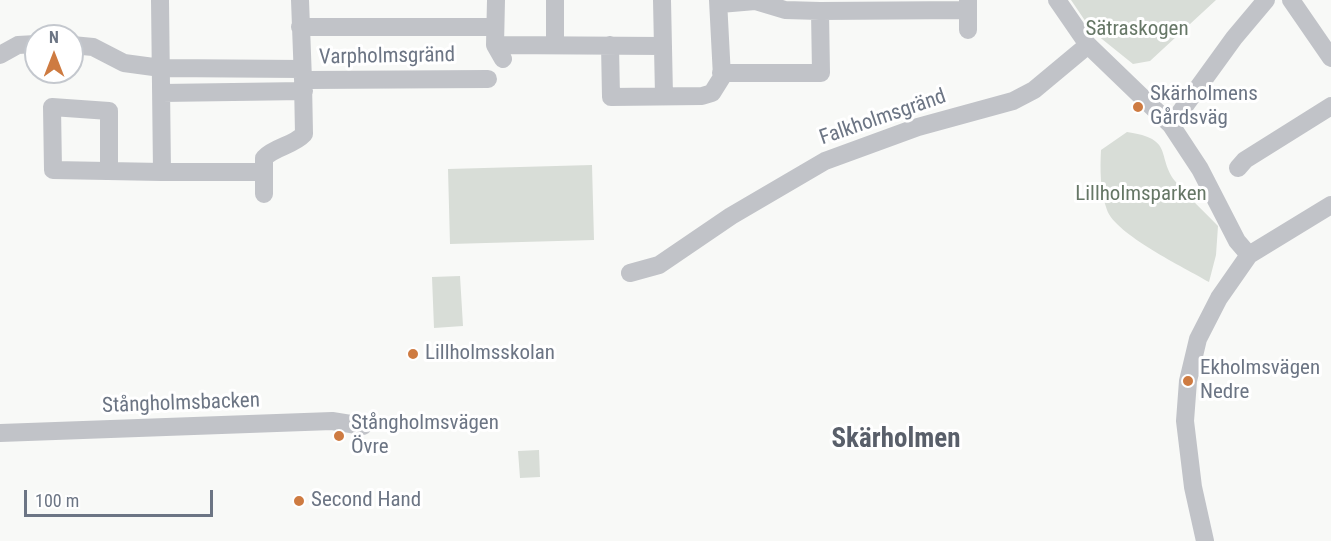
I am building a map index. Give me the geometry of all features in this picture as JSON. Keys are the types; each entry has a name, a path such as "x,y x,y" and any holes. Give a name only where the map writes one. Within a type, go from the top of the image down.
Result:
{"street":[{"path":"160,0 162,172"},
{"path":"300,0 303,81"},
{"path":"496,0 498,43"},
{"path":"555,0 555,43"},
{"path":"662,0 664,95"},
{"path":"1057,0 1088,45 1172,125 1200,169 1237,241 1249,255"},
{"path":"1172,125 1234,38 1266,0"},
{"path":"1290,0 1331,58"},
{"path":"610,45 612,97 702,96 712,93 718,86 721,72 719,2 755,1 785,10 820,11 843,6 968,5 968,30"},
{"path":"721,72 821,73 820,11"},
{"name":"Varpholmsgränd","path":"300,27 498,43 663,46"},
{"path":"0,56 18,45 24,45"},
{"name":"Falkholmsgränd","path":"630,273 659,265 730,216 825,161 918,127 1013,101 1034,90 1088,45"},
{"path":"84,46 93,47 124,63 303,81"},
{"name":"Varpholmsgränd","path":"264,172 264,158 273,149 299,139 304,134 303,81 488,79"},
{"path":"162,93 303,81"},
{"path":"1238,168 1245,160 1331,106"},
{"path":"110,171 110,111 52,107 53,170 162,172 264,172 264,194"},
{"path":"1205,541 1186,442 1188,381 1198,339 1232,277 1249,255 1331,204"},
{"name":"Stångholmsbacken","path":"0,433 332,421 363,426"}],"green space":[{"name":"Sätraskogen","path":"1071,0 1216,0 1150,61 1133,64 1092,31"},
{"name":"Lillholmsparken","path":"1127,132 1142,135 1158,144 1175,181 1218,226 1216,255 1209,282 1136,240 1113,219 1107,210 1102,188 1101,150"},
{"path":"592,165 594,240 450,244 448,169"},
{"path":"460,276 463,326 434,328 432,277"},
{"path":"539,450 540,477 520,478 518,451"}],"place":[{"name":"Skärholmens Gårdsväg","path":"1138,107"},
{"name":"Lillholmsskolan","path":"413,354"},
{"name":"Ekholmsvägen Nedre","path":"1188,381"},
{"name":"Stångholmsvägen Övre","path":"339,436"},
{"name":"Second Hand","path":"299,501"}],"district":[{"name":"Skärholmen","path":"896,440"}]}
